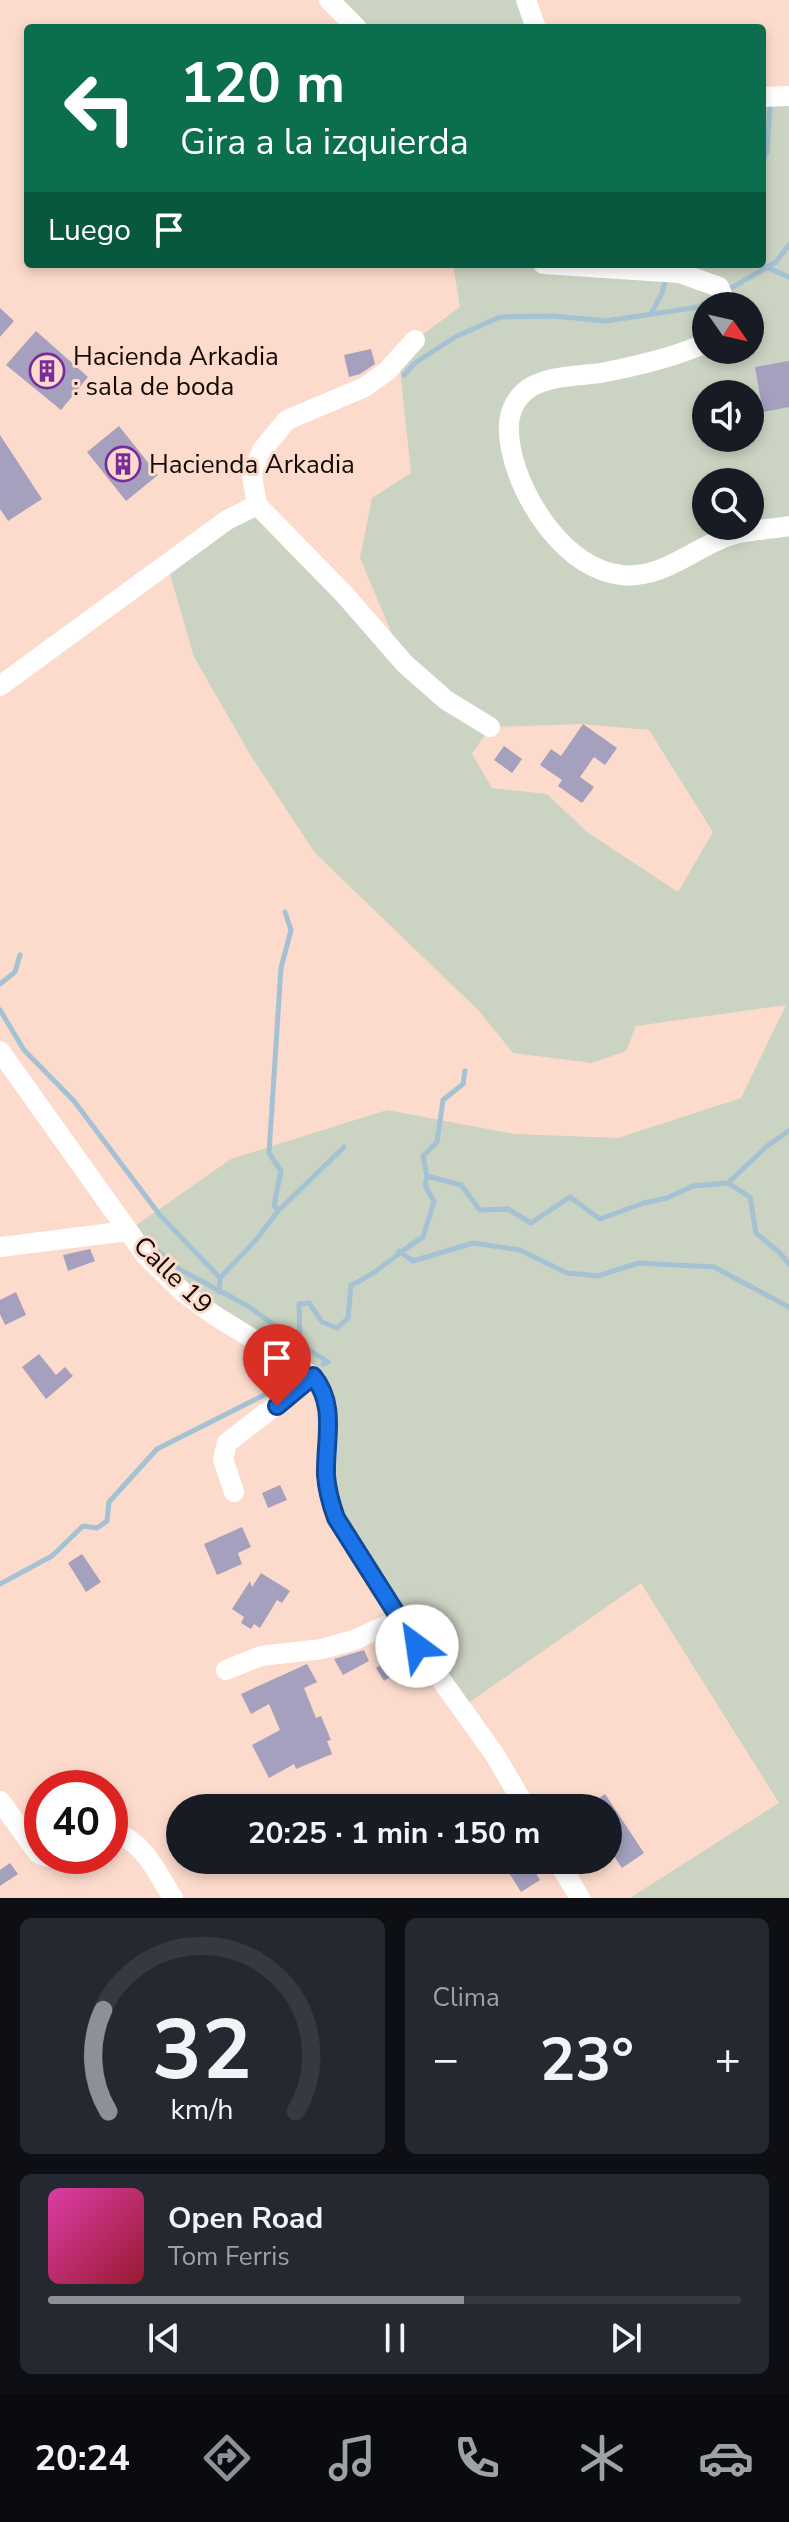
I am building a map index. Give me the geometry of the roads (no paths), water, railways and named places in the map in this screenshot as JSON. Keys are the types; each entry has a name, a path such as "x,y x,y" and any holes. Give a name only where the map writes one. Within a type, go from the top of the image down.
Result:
{"street":[{"path":"329,0 353,24"},
{"path":"526,0 535,24"},
{"path":"766,97 789,96"},
{"path":"604,268 680,273 719,287 721,292"},
{"path":"415,340 375,381 287,420 262,450 252,476 257,505 344,594 405,664 446,700 490,727"},
{"path":"692,348 606,372 551,380 525,392 514,406 507,429 514,466 524,492 544,524 575,553 598,568 620,575 639,575 662,569 733,535 789,526"},
{"path":"0,686 227,520 257,505"},
{"name":"Calle 19","path":"0,1051 146,1256 184,1293 214,1315 313,1376"},
{"path":"0,1247 128,1231"},
{"path":"234,1492 223,1459 227,1443 313,1376 321,1386 329,1407 326,1475 329,1499 336,1518 417,1646 495,1755 518,1794"},
{"path":"226,1670 261,1656 322,1649 354,1640 401,1619"},
{"path":"0,1801 24,1834"},
{"path":"128,1840 140,1846 173,1898"},
{"path":"565,1874 580,1898"}],"waterway":[{"path":"766,154 770,105"},
{"path":"766,268 776,262 789,245"},
{"path":"766,267 789,277"},
{"path":"726,291 766,268"},
{"path":"651,314 666,277"},
{"path":"404,375 415,363 455,337 500,317 554,316 606,321 692,308"},
{"path":"219,1292 220,1278 278,1211 274,1205 281,1171 269,1153 281,968 291,930 285,912"},
{"path":"0,984 15,972 20,955"},
{"path":"0,1010 24,1050 74,1101 159,1214 220,1278"},
{"path":"427,1176 423,1156 437,1142 443,1100 463,1084 465,1071"},
{"path":"323,1364 328,1362 300,1344 299,1304 309,1303 322,1322 337,1328 348,1318 351,1285 423,1237 434,1202 425,1185 427,1176 461,1185 480,1210 508,1209 531,1223 570,1197 600,1219 667,1198 693,1186 728,1183 767,1146 789,1131"},
{"path":"278,1211 344,1147"},
{"path":"728,1183 750,1197 756,1233 789,1264"},
{"path":"399,1251 413,1261 473,1243 520,1250 567,1273 598,1276 638,1263 714,1267 789,1307"},
{"path":"159,1252 179,1269 248,1306 300,1344"},
{"path":"0,1584 52,1556 83,1526 97,1528 107,1521 109,1502 157,1449 294,1380"}],"place":[{"name":"Hacienda Arkadia : sala de boda","path":"47,371"},
{"name":"Hacienda Arkadia","path":"123,464"}]}
